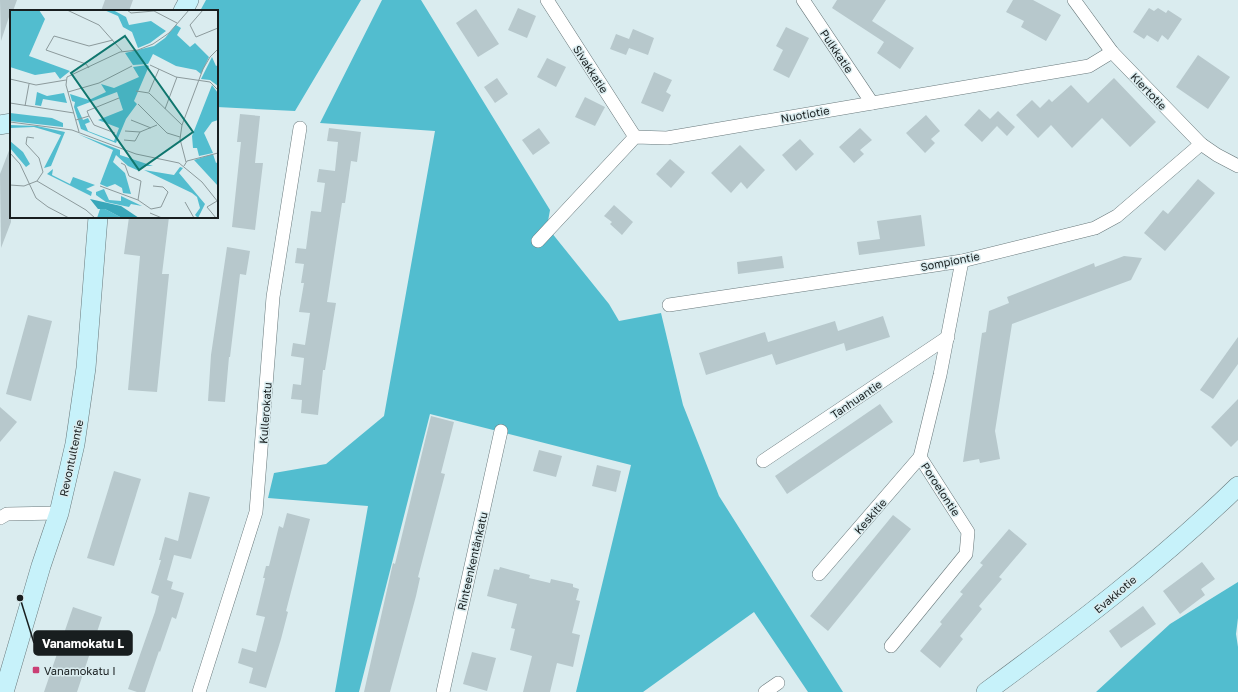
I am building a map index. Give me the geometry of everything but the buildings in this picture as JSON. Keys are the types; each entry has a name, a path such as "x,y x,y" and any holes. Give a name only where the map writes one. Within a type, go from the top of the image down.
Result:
{"street":[{"path":"184,10 190,0"},
{"name":"Sivakkatie","path":"547,0 635,137"},
{"name":"Pulkkatie","path":"803,0 872,102"},
{"name":"Kiertotie","path":"1074,0 1112,52 1201,144 1217,155 1238,166"},
{"name":"Nuotiotie","path":"635,137 668,138 1089,66 1112,52"},
{"path":"0,125 10,123"},
{"name":"Kullerokatu","path":"199,692 256,512 273,297 300,128"},
{"path":"538,241 635,137"},
{"name":"Sompiontie","path":"669,305 962,261 1095,228 1117,216 1201,144"},
{"name":"Revontultentie","path":"4,692 41,566 59,513 75,444 86,368 98,218"},
{"name":"Poroelontie","path":"891,646 966,554 968,532 920,457 948,336 962,261"},
{"name":"Tanhuantie","path":"763,461 948,336"},
{"name":"Rinteenkentänkatu","path":"443,692 501,431"},
{"name":"Keskitie","path":"819,574 920,457"},
{"name":"Evakkotie","path":"986,692 1084,620 1205,518 1238,486"},
{"path":"0,518 7,514 59,513"},
{"path":"765,692 778,683"}],"shaded area":[{"path":"206,0 361,0 295,111 218,107 218,10 201,10"},
{"path":"382,0 421,0 550,210 547,227 609,304 619,321 661,313 683,405 719,496 843,692 808,692 754,612 643,692 576,692 631,465 430,414 359,692 335,692 368,506 268,498 274,473 326,464 384,416 435,131 320,123"},
{"path":"1238,582 1238,618 1236,634 1238,647 1238,692 1096,692 1170,624"}],"place":[{"name":"Vanamokatu L","path":"20,598"},
{"name":"Vanamokatu I","path":"36,670"}]}
